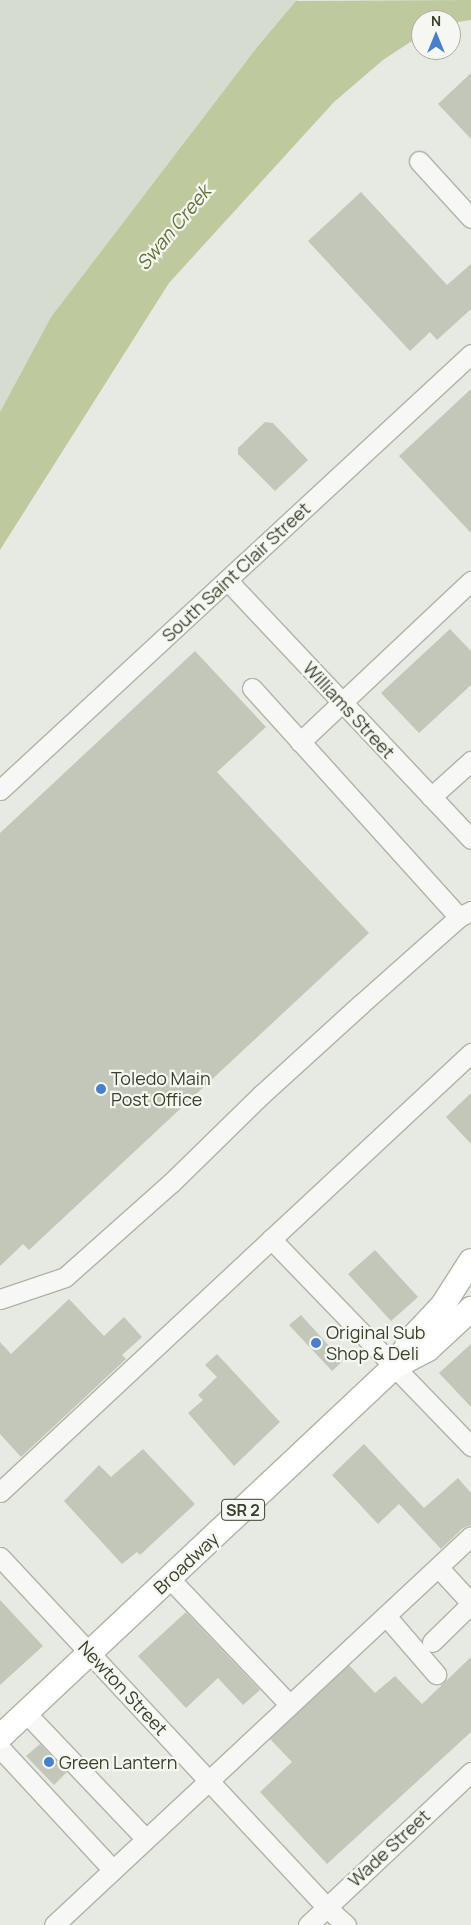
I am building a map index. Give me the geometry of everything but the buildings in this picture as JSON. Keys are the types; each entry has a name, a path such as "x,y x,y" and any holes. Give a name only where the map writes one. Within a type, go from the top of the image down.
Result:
{"main road":[{"name":"Broadway","path":"0,1737 394,1367 414,1336 443,1305 471,1261"},
{"name":"Broadway","path":"394,1367 428,1349 471,1309"}],"street":[{"path":"419,160 471,218"},
{"name":"South Saint Clair Street","path":"0,790 471,354"},
{"name":"Williams Street","path":"227,580 471,839"},
{"path":"300,742 341,701 471,582"},
{"path":"0,1300 65,1277 171,1183 268,1089 465,914 300,742 252,688"},
{"path":"431,797 471,761"},
{"path":"0,1492 471,1053"},
{"path":"271,1239 471,1446"},
{"path":"54,1925 471,1536"},
{"name":"Newton Street","path":"0,1557 326,1907 346,1925"},
{"path":"432,1642 471,1603 438,1567"},
{"path":"170,1578 290,1705"},
{"path":"386,1616 436,1674"},
{"path":"25,1712 146,1840"},
{"path":"0,1748 113,1870"},
{"name":"Wade Street","path":"308,1925 471,1772"}],"shaded area":[{"path":"0,0 298,0 258,46 51,317 0,412"}],"water":[{"name":"Swan Creek","path":"471,0 471,20 461,22 461,10 411,10 411,42 383,60 334,102 169,283 0,550 0,412 51,317 258,46 296,1"}],"place":[{"name":"Toledo Main Post Office","path":"101,1089"},
{"name":"Original Sub Shop & Deli","path":"316,1343"},
{"name":"Green Lantern","path":"49,1762"}]}
